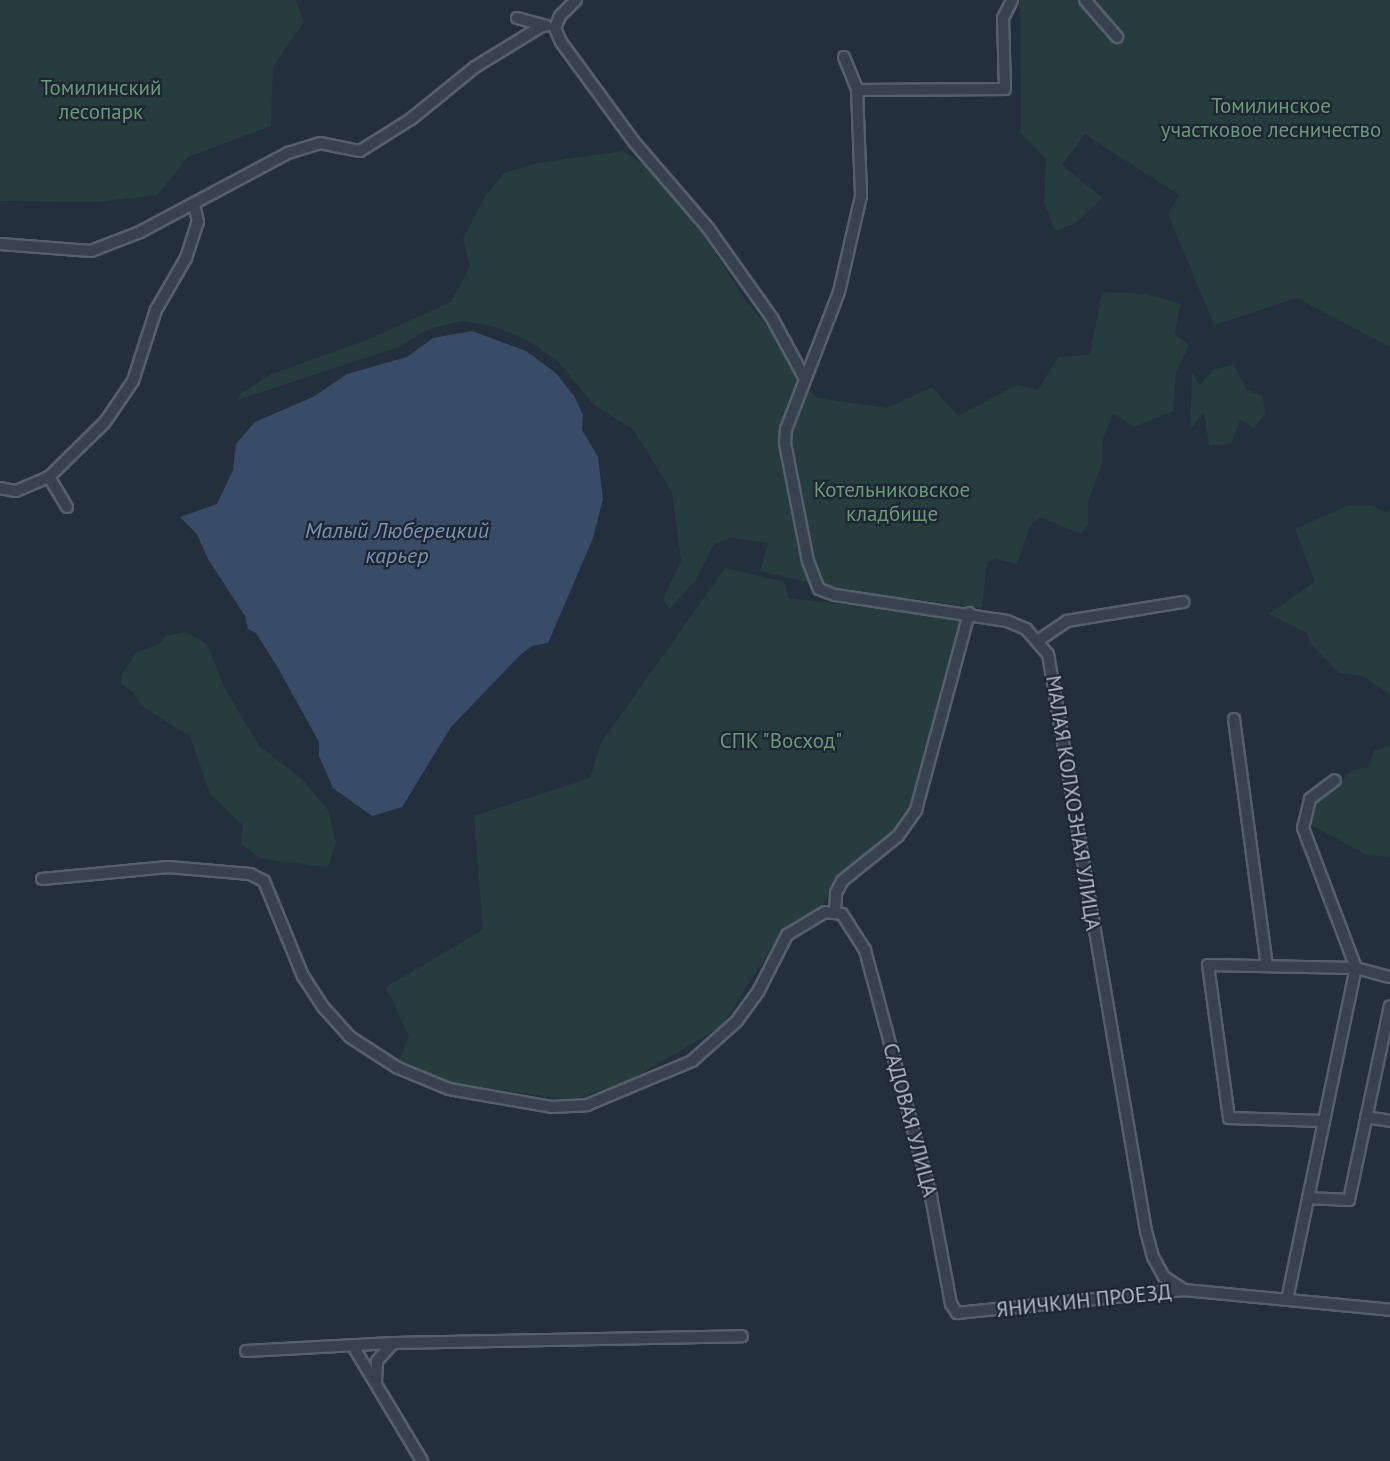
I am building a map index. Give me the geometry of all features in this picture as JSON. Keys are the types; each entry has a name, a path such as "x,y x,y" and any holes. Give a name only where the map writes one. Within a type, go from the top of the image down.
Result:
{"street":[{"path":"555,28 560,16 576,0"},
{"path":"857,90 1005,89 1003,18 1012,0"},
{"path":"1085,0 1117,37"},
{"path":"518,18 555,28 628,135 708,228 778,326 805,379"},
{"path":"0,244 91,251 140,232 288,153 320,143 360,151 411,119 475,67 542,26"},
{"path":"844,57 857,90 861,196 839,292 786,429 785,458 808,561 819,589 835,595 969,613 1007,621 1026,629 1039,640 1058,625 1080,618 1183,602"},
{"path":"0,488 16,491 49,477 105,422 133,381 156,309 186,258 198,222 194,205"},
{"path":"49,477 67,507"},
{"path":"42,879 168,867 250,874 264,881 303,976 324,1008 350,1037 398,1068 449,1089 552,1107 587,1105 692,1060 736,1022 759,990 787,935 825,912 835,913 836,893 842,881 898,836 916,810 969,613"},
{"name":"МАЛАЯ КОЛХОЗНАЯ УЛИЦА","path":"1039,640 1055,676 1080,850 1146,1231 1153,1257 1164,1277 1184,1290"},
{"path":"1233,719 1267,966"},
{"path":"1287,1300 1356,968 1303,828 1310,799 1335,780"},
{"name":"САДОВАЯ УЛИЦА","path":"835,913 848,918 865,950 925,1175 951,1304 957,1313"},
{"path":"1324,1121 1229,1118 1208,966 1356,968 1390,977"},
{"path":"1308,1197 1349,1200 1390,1006"},
{"path":"1366,1117 1390,1121"},
{"name":"ЯНИЧКИН ПРОЕЗД","path":"957,1313 1184,1290 1390,1310"},
{"path":"246,1351 393,1344 742,1336"},
{"path":"378,1388 374,1370 377,1361 393,1344"},
{"path":"353,1346 422,1461"}],"green space":[{"name":"Томилинский лесопарк","path":"0,0 296,0 304,22 273,67 271,126 188,157 157,195 96,202 0,201"},
{"name":"Томилинское участковое лесничество","path":"1020,0 1390,0 1390,347 1297,298 1214,325 1168,214 1179,195 1085,134 1062,165 1102,198 1076,223 1055,231 1044,202 1046,159 1021,133"},
{"name":"Котельниковское кладбище","path":"624,151 654,173 692,216 747,303 779,338 799,379 817,398 887,408 932,387 958,416 1017,385 1038,390 1058,357 1090,355 1102,292 1147,294 1180,304 1175,334 1189,345 1176,372 1173,411 1134,427 1113,413 1103,439 1102,464 1088,501 1088,524 1081,534 1040,517 1030,526 1017,564 996,559 987,563 982,608 830,588 760,571 768,543 731,538 714,544 695,581 669,609 663,599 681,561 672,492 633,429 595,406 558,361 529,341 493,326 462,321 431,328 396,348 237,400 240,394 272,374 367,340 451,302 470,267 463,239 484,198 504,173 537,163"},
{"path":"1234,364 1246,389 1263,397 1265,414 1254,428 1240,420 1231,444 1209,445 1204,412 1190,430 1192,373 1200,385 1213,370"},
{"path":"1347,506 1373,506 1386,513 1390,509 1390,694 1363,676 1339,673 1310,643 1307,633 1269,614 1315,582 1295,529"},
{"name":"СПК \"Восход\"","path":"725,568 784,582 789,598 962,619 964,626 916,794 902,826 839,879 823,904 779,936 721,1027 630,1080 572,1100 443,1082 399,1061 409,1036 386,987 483,930 474,816 590,778 601,743"},
{"path":"186,632 207,644 225,689 259,746 301,778 328,810 336,842 328,867 262,859 241,844 243,825 210,794 190,736 140,705 134,693 121,684 121,675 137,652 160,644 166,636"},
{"path":"1390,746 1390,857 1367,855 1308,823 1319,799 1353,770 1369,767 1374,751"}],"water":[{"name":"Малый Люберецкий карьер","path":"472,331 526,351 556,373 574,396 583,415 582,430 598,457 603,499 593,538 548,643 532,646 520,655 451,727 402,807 372,816 333,788 319,756 319,742 278,668 256,633 248,629 245,616 208,559 197,534 180,517 217,504 233,470 236,444 255,422 313,397 347,374 407,357 433,338"}]}
